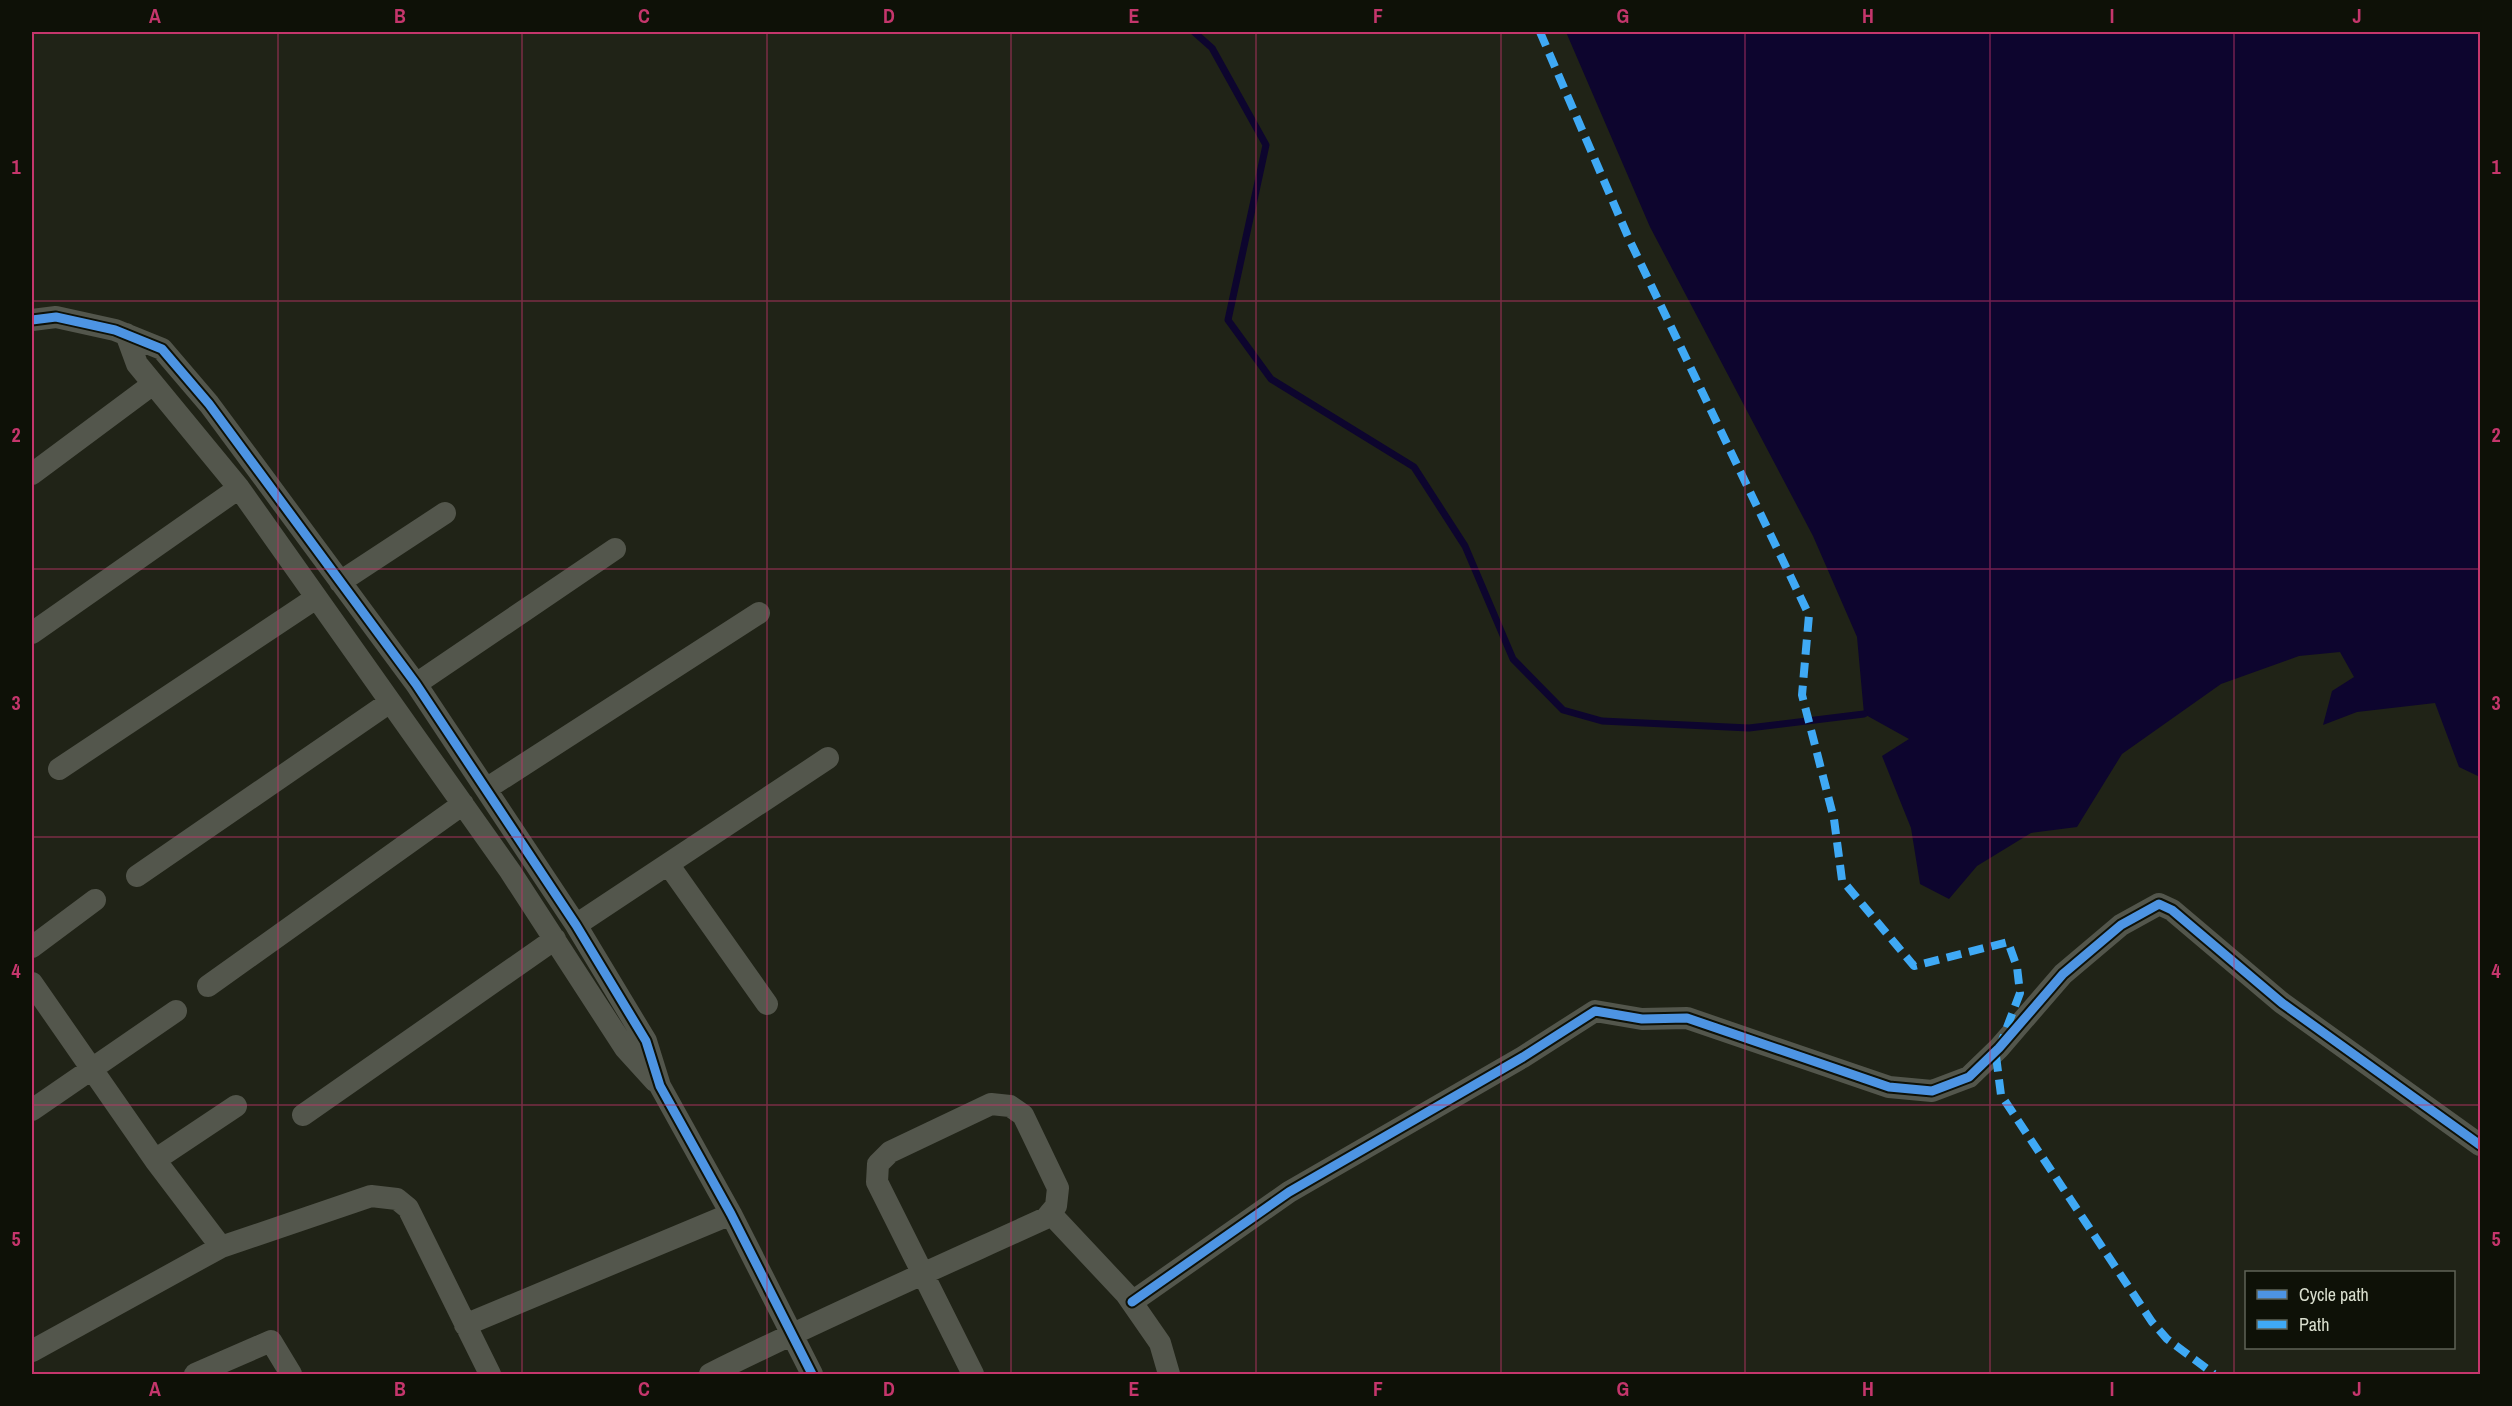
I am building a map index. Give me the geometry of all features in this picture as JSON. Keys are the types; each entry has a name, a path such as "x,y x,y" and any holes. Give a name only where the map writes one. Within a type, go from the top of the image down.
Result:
{"street":[{"path":"32,320 56,317 126,334 162,349 219,418 416,684 576,926 646,1041 660,1086 731,1214 812,1374"},
{"path":"126,334 137,364 238,488 510,871 625,1048 660,1086"},
{"path":"32,474 153,384"},
{"path":"195,437 219,418"},
{"path":"32,633 238,488"},
{"path":"340,582 445,513"},
{"path":"416,684 615,549"},
{"path":"59,770 316,598"},
{"path":"486,789 759,613"},
{"path":"350,647 375,630"},
{"path":"137,876 390,702"},
{"path":"576,926 828,758"},
{"path":"208,986 463,804"},
{"path":"510,871 530,858"},
{"path":"668,864 767,1004"},
{"path":"32,946 95,900"},
{"path":"1132,1302 1289,1192 1523,1057 1595,1011 1642,1019 1687,1018 1889,1087 1932,1091 1969,1077 1999,1048 2064,974 2121,925 2159,904 2172,910 2282,1003 2481,1145"},
{"path":"303,1115 555,939"},
{"path":"32,983 155,1160 221,1247"},
{"path":"32,1110 176,1011"},
{"path":"710,1374 791,1334 923,1274 1046,1218 1056,1206 1058,1188 1023,1115 1010,1106 992,1104 890,1152 878,1164 877,1182 923,1274 973,1374"},
{"path":"155,1160 236,1106"},
{"path":"32,1351 221,1247 371,1196 397,1199 408,1208 490,1374"},
{"path":"1050,1213 1079,1241 1132,1302 1160,1343 1169,1374"},
{"path":"465,1325 731,1214"},
{"path":"195,1374 271,1341 291,1374"}],"shaded area":[{"path":"1566,32 2480,32 2480,777 2459,767 2435,703 2357,712 2323,725 2332,691 2354,677 2340,652 2299,656 2221,684 2122,754 2077,827 2031,833 1977,866 1949,899 1920,884 1911,828 1882,756 1909,739 1864,714 1857,637 1813,536 1650,227"}],"waterway":[{"path":"1194,32 1212,48 1266,145 1228,320 1271,379 1414,467 1465,546 1513,659 1563,710 1602,721 1749,728 1864,714"}],"marked path":[{"path":"1540,32 1629,239 1809,615 1802,695 1834,819 1842,880 1914,966 2008,942 2017,967 2020,993 1996,1056 2001,1095 2152,1322 2167,1339 2214,1374"}],"cycle path":[{"path":"32,320 56,317 115,330 162,349 209,404 416,684 576,925 646,1041 660,1086 731,1214 812,1374"},
{"path":"1132,1302 1289,1192 1523,1057 1595,1011 1642,1019 1687,1018 1889,1087 1932,1091 1969,1077 1999,1048 2063,974 2121,925 2159,904 2172,910 2282,1003 2480,1145"}]}
